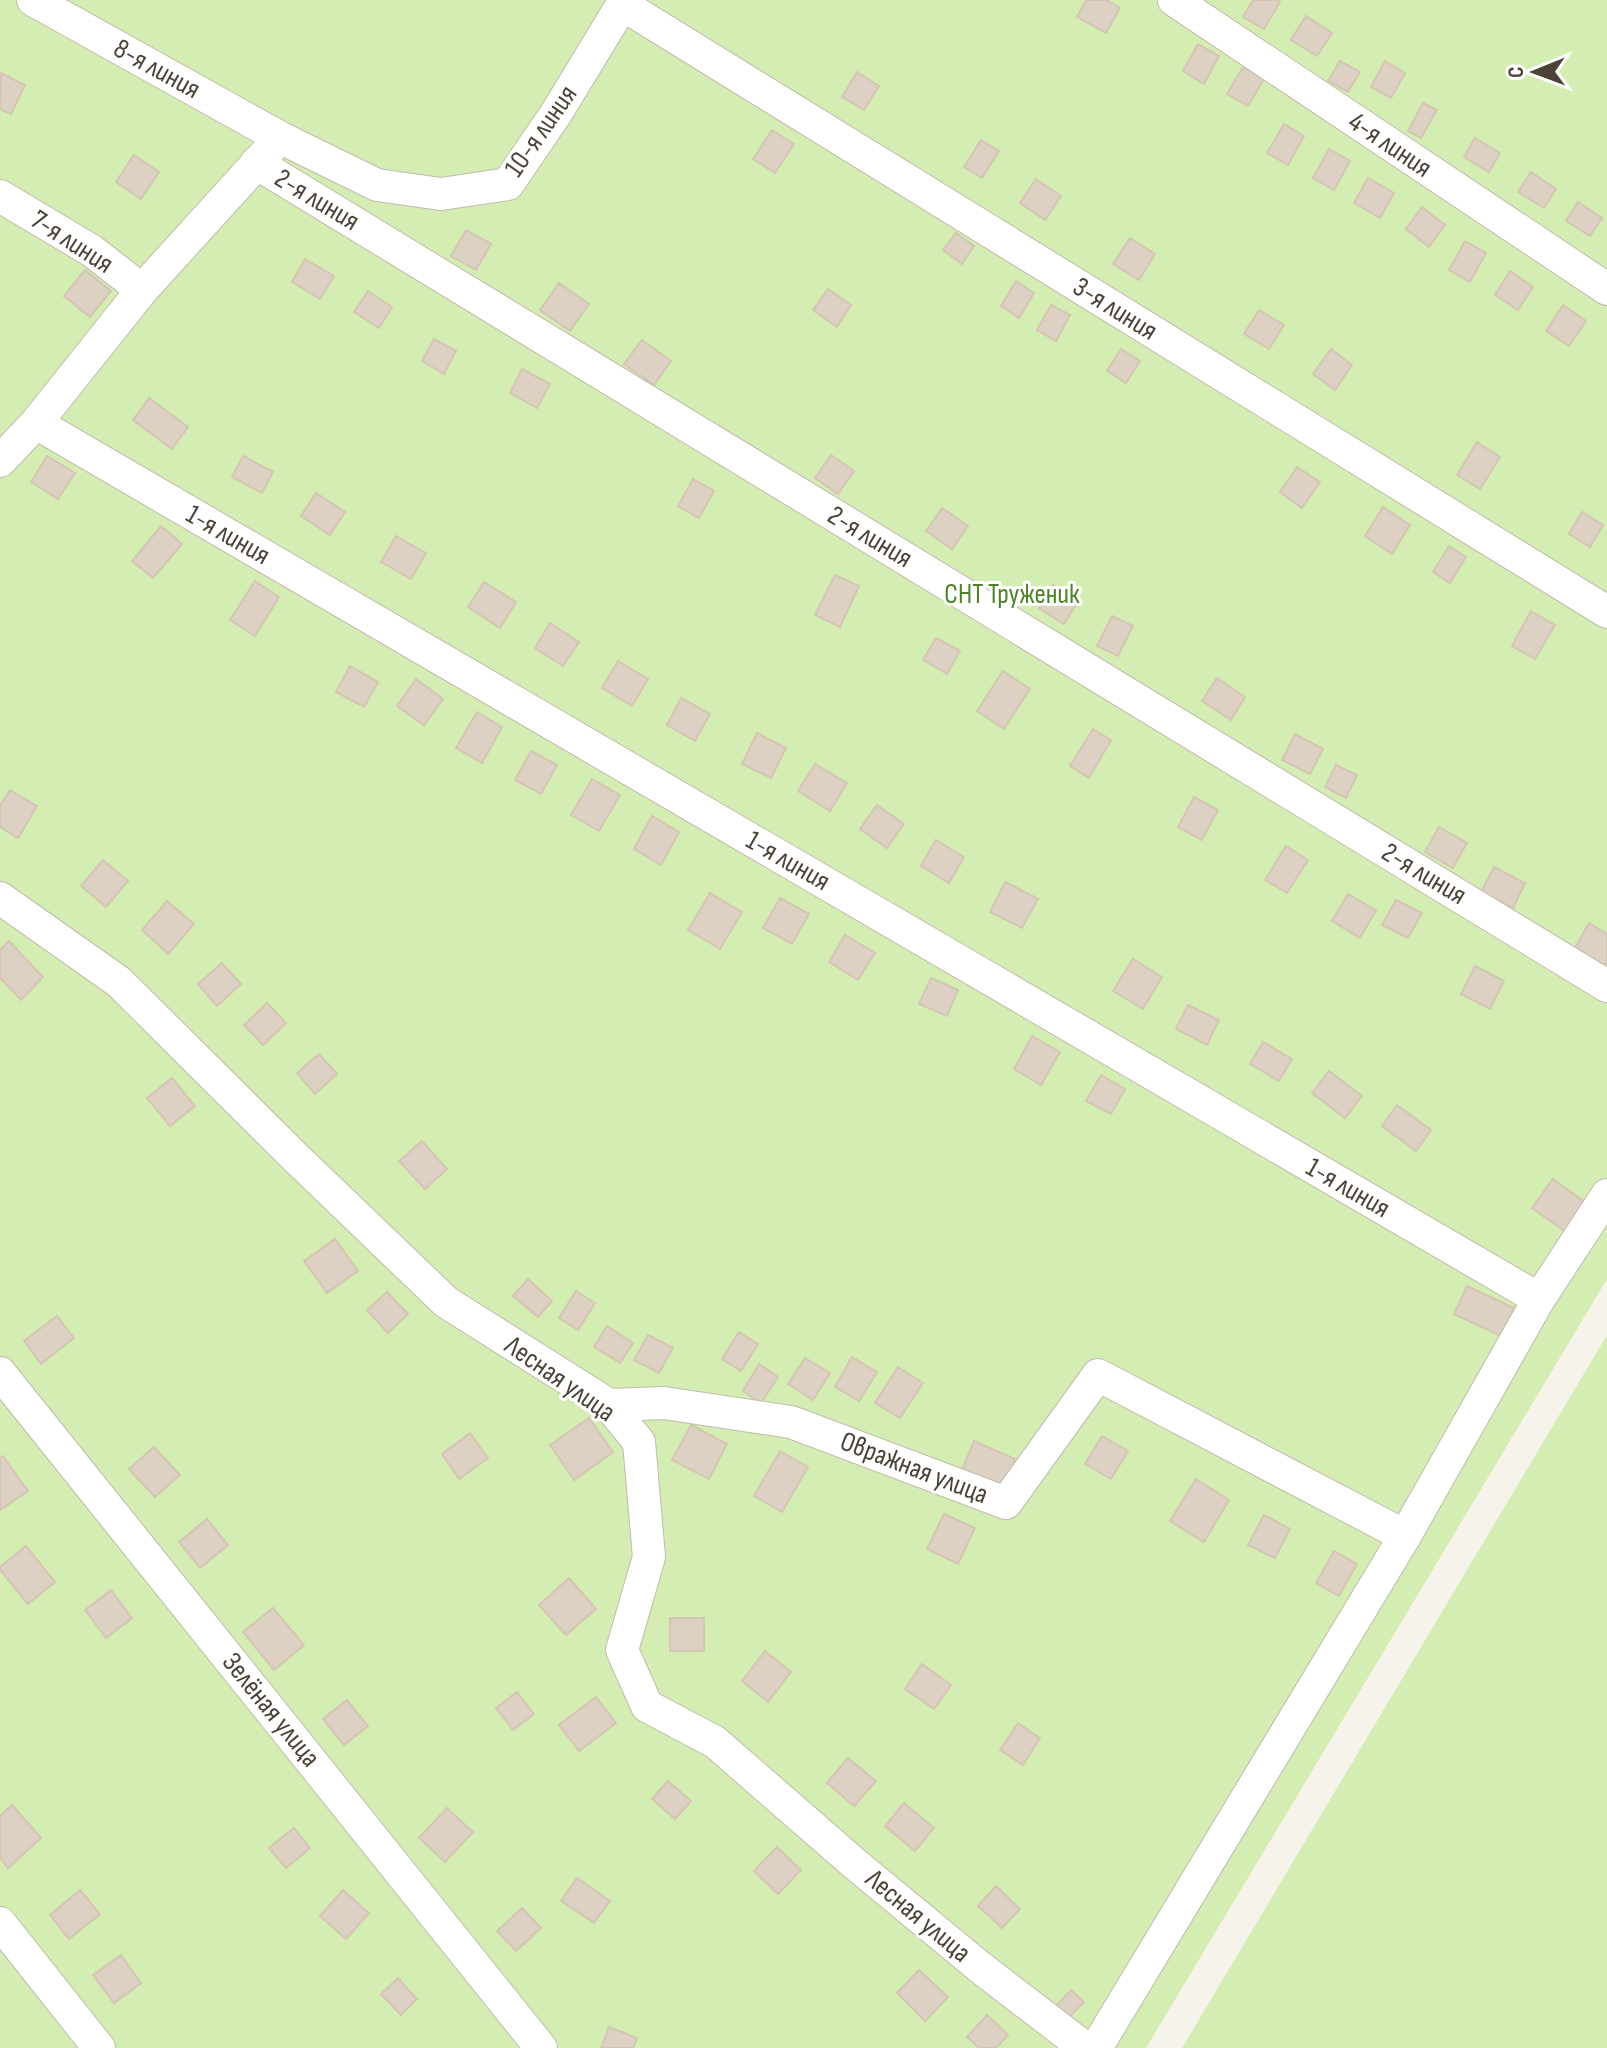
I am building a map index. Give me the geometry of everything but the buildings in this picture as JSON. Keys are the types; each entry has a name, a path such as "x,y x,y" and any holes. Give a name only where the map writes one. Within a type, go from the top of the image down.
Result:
{"street":[{"name":"8-я линия","path":"33,0 281,138"},
{"name":"4-я линия","path":"1174,0 1607,289"},
{"name":"10-я линия","path":"281,138 377,185 441,194 508,184 557,112 624,2"},
{"name":"3-я линия","path":"624,2 1607,612"},
{"path":"0,461 36,423 142,290 281,138"},
{"name":"2-я линия","path":"256,163 1607,986"},
{"name":"7-я линия","path":"0,196 92,251 142,290"},
{"name":"1-я линия","path":"36,423 1539,1299"},
{"name":"Лесная улица","path":"0,898 119,982 446,1302 609,1405 639,1442 649,1557 622,1650 647,1706 715,1742 855,1864 981,1968 1085,2048"},
{"path":"1096,2048 1405,1536 1539,1299 1607,1195"},
{"name":"Зелёная улица","path":"0,1373 541,2048"},
{"name":"Овражная улица","path":"609,1405 664,1403 791,1422 1006,1503 1098,1375 1405,1536"},
{"path":"0,1923 99,2048"}],"green space":[{"name":"СНТ Труженик","path":"0,0 1607,0 1607,1279 1146,2048 0,2048"},
{"path":"1607,1335 1607,2048 1182,2048"}]}
